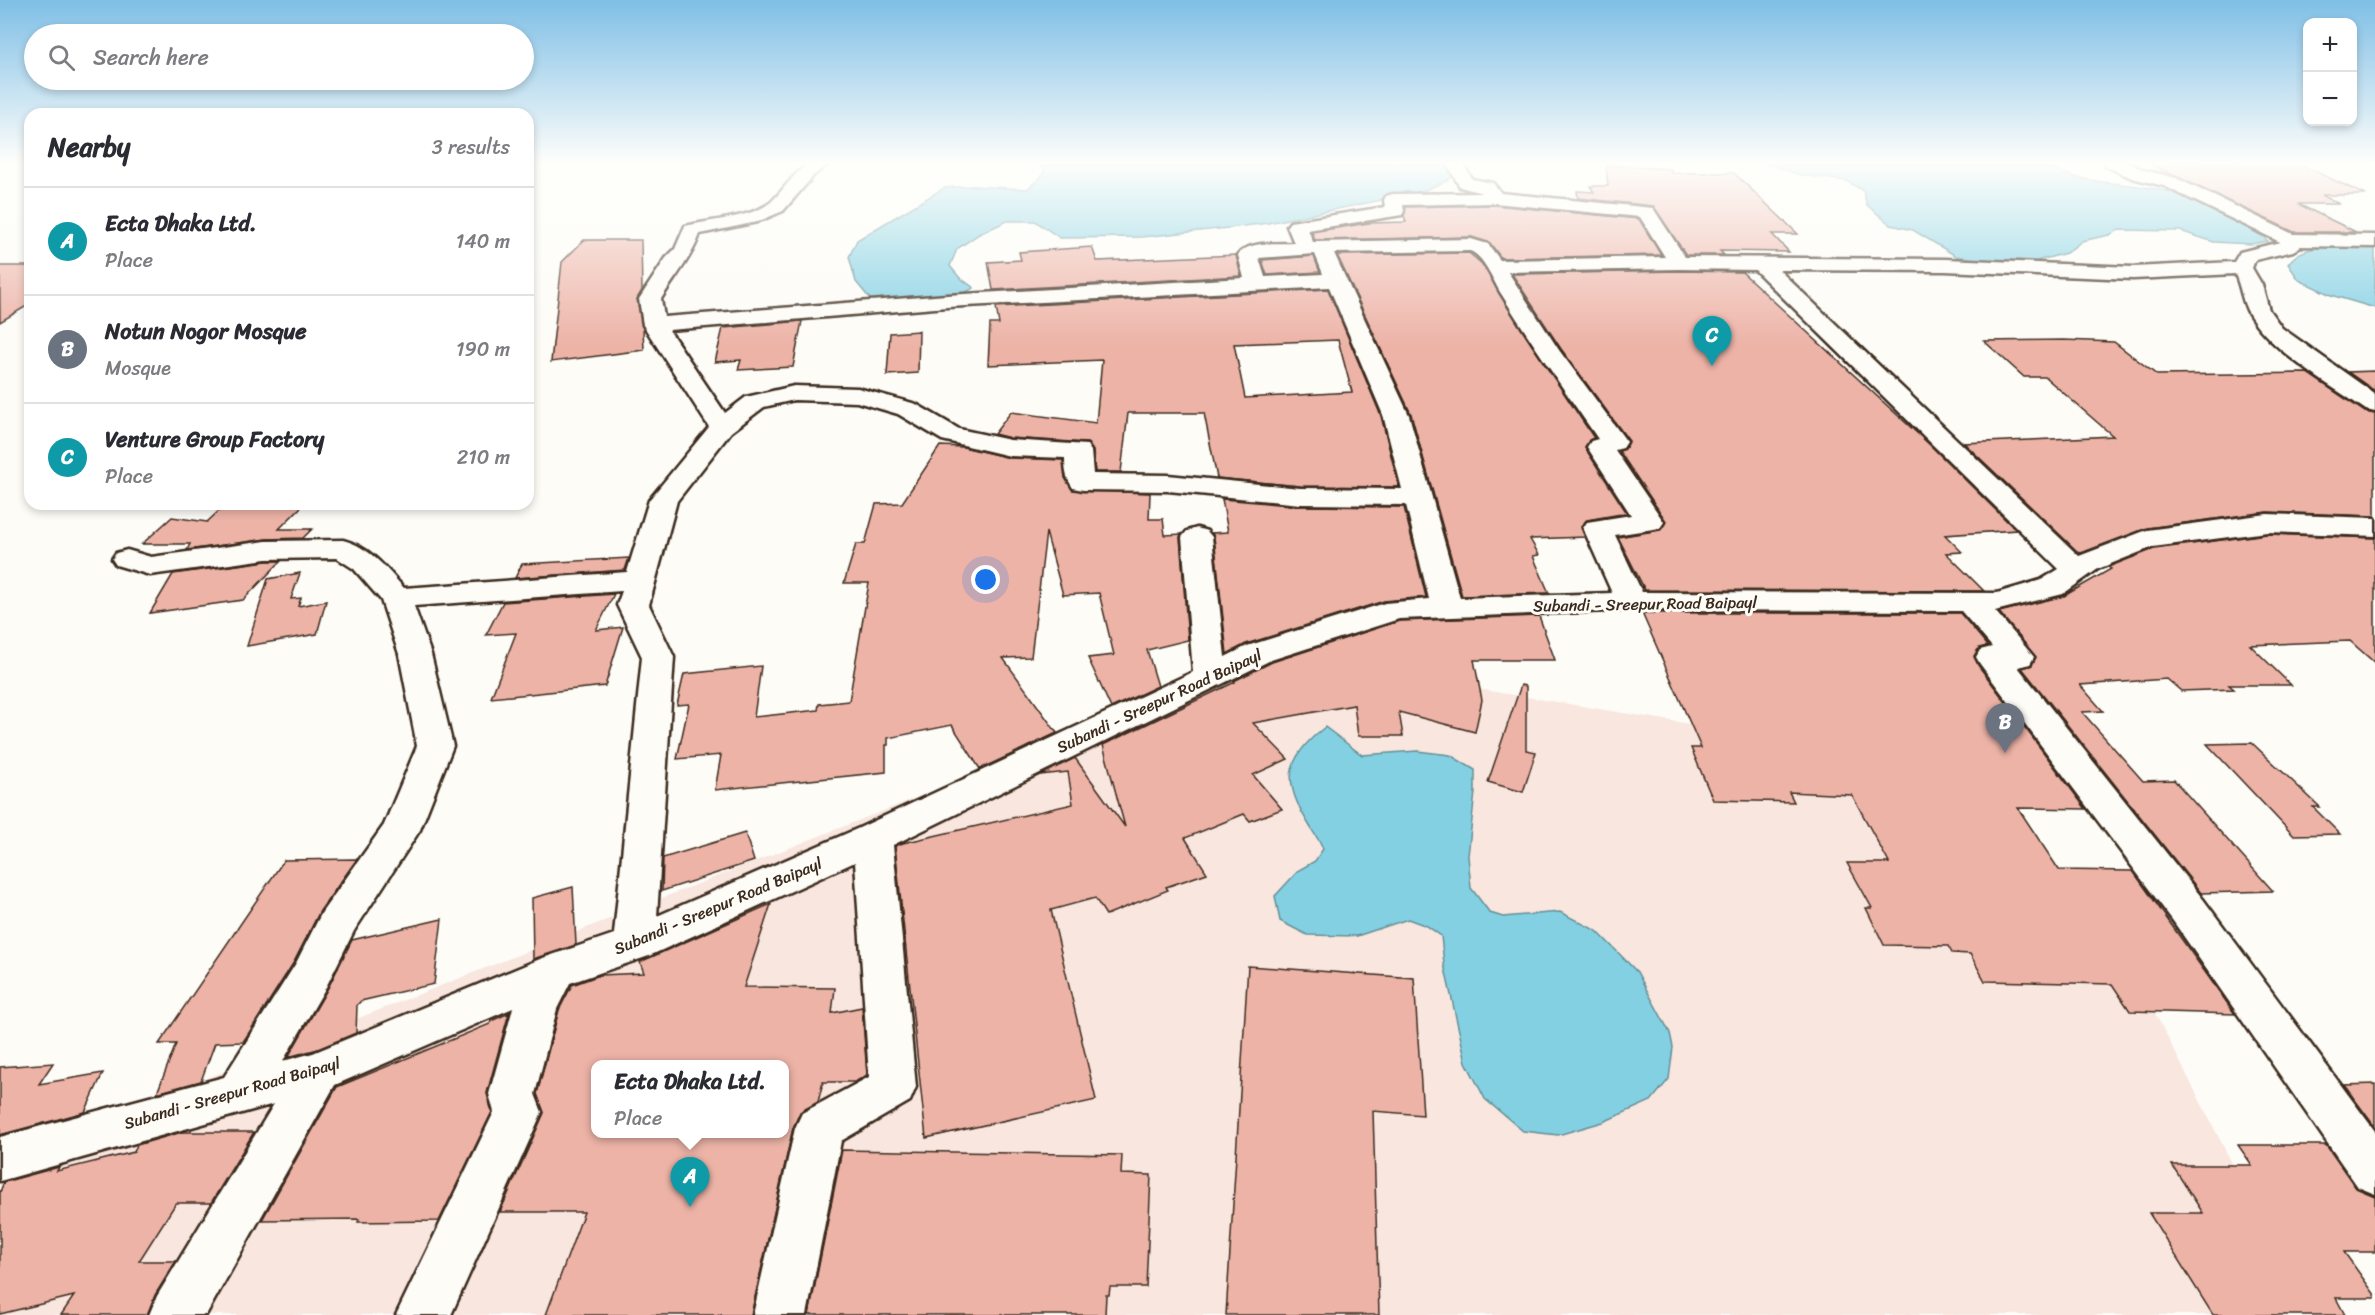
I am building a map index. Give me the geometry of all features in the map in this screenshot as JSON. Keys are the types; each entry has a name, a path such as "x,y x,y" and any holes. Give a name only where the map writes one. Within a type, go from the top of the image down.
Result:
{"street":[{"path":"722,427 654,325 651,299 673,262 684,251 692,230 724,223"},
{"path":"1314,223 1297,226 1336,280 1396,415 1447,608"},
{"path":"1653,223 1679,263"},
{"path":"2256,223 2290,240 2375,241"},
{"path":"2242,268 2247,256 2286,247 2292,244 2290,240"},
{"path":"1256,284 1248,255 1252,252 1314,248 1471,245 1481,248 1549,353 1614,442 1600,447 1650,522 1597,528 1631,601"},
{"path":"1494,266 1679,263 1945,265 2133,273 2242,268"},
{"path":"1762,265 2077,570"},
{"path":"2242,268 2251,285 2258,311 2274,333 2375,405"},
{"path":"654,325 947,301 1336,280"},
{"path":"634,944 658,657 633,605 663,500 722,427 755,402 794,393 858,395 907,409 951,435 1010,448 1078,452 1079,475 1083,482 1168,483 1300,496 1417,497"},
{"name":"Subandi - Sreepur Road Baipayl","path":"2,1164 240,1092 319,1071 555,971 634,944 873,838 1259,653 1396,610 1631,601 1972,604 1998,602 2052,587 2087,563 2147,539 2268,523 2375,527"},
{"path":"1197,537 1210,678"},
{"path":"127,559 150,566 266,550 343,549 365,563 396,598 415,654 435,746 401,830 337,923 311,975 240,1092"},
{"path":"396,598 640,580"},
{"path":"1972,604 2018,657 1992,657 2104,798 2289,1046 2375,1171"},
{"path":"780,1315 819,1128 893,1087 873,838"},
{"path":"423,1315 518,1112 512,1094 535,1010 555,971"},
{"path":"176,1315 319,1071"}],"shaded area":[{"path":"1259,653 1811,744 2120,945 2310,1315 0,1315 0,1172 5,1158 1143,708"}],"water":[{"path":"885,223 1002,223 979,234 957,249 950,266 959,277 974,288 964,293 871,300 856,282 849,257 857,240"},
{"path":"1038,223 1265,223 1142,237 1060,238"},
{"path":"1889,223 2240,223 2268,241 2251,244 2214,242 2180,231 2119,230 2109,235 2082,241 2066,253 2033,262 1985,261 1956,256 1913,230"},
{"path":"2335,246 2375,246 2375,308 2331,295 2299,280 2288,264 2303,252"},
{"path":"1325,727 1362,755 1417,751 1450,755 1475,770 1468,856 1471,888 1490,913 1503,917 1560,912 1597,931 1637,972 1670,1033 1673,1047 1669,1079 1651,1101 1603,1122 1558,1135 1523,1131 1485,1099 1466,1062 1444,964 1441,936 1427,926 1408,919 1357,936 1307,935 1280,921 1275,896 1299,870 1315,861 1323,849 1296,798 1291,774 1300,751"}],"building":[{"path":"1367,223 1642,223 1661,255 1501,258 1490,243 1472,237 1315,240 1312,232"},
{"path":"1665,223 1787,223 1798,234 1772,234 1789,252 1720,251 1724,255 1686,255"},
{"path":"2276,223 2338,223 2356,232 2294,232"},
{"path":"584,240 641,240 642,290 637,299 643,329 644,350 551,362 562,262"},
{"path":"1092,247 1097,261 1236,255 1241,276 993,290 988,262 1021,260 1019,252"},
{"path":"1469,253 1482,264 1522,330 1594,438 1589,440 1585,448 1627,513 1587,520 1581,527 1585,537 1530,539 1539,555 1533,556 1549,593 1462,596 1411,414 1337,255"},
{"path":"1314,256 1320,272 1267,275 1262,260"},
{"path":"0,266 24,266 24,308 0,322"},
{"path":"1742,272 1930,445 2016,530 1945,535 1962,552 1946,553 1984,591 1645,590 1618,537 1660,530 1666,521 1619,451 1625,449 1629,441 1561,349 1512,274"},
{"path":"1328,289 1381,416 1399,487 1300,486 1217,478 1204,413 1128,413 1121,472 1095,472 1093,451 1087,443 1010,438 994,434 1011,412 1096,423 1102,360 988,365 990,324 999,324 996,307","holes":["1338,340 1352,392 1245,398 1234,344"]},
{"path":"802,321 793,367 738,370 741,360 715,362 723,328"},
{"path":"919,331 918,373 887,375 890,333"},
{"path":"1984,341 2114,342 2157,375 2307,373 2365,412 2375,414 2375,516 2267,512 2147,528 2081,553 2077,551 1964,443 2113,436 2045,377 2024,377"},
{"path":"2375,371 2375,391 2348,372"},
{"path":"940,446 963,447 1010,458 1063,460 1065,478 1073,490 1150,493 1149,519 1163,519 1165,535 1182,534 1180,537 1188,640 1147,650 1158,686 1111,708 1088,658 1114,655 1099,593 1063,595 1046,532 1031,657 1003,658 1057,733 980,769 952,725 888,738 886,772 715,790 721,755 677,759 689,704 677,705 684,674 761,666 754,717 818,710 819,704 849,701 869,583 844,583 856,544 865,544 876,504 902,503"},
{"path":"1222,499 1300,506 1404,507 1426,597 1384,601 1246,644 1227,654 1212,533 1228,532"},
{"path":"220,510 298,510 279,529 312,529 303,538 266,539 187,550 190,544 142,544 172,517 207,522"},
{"path":"2267,534 2375,538 2375,663 2350,641 2250,645 2291,685 2229,685 2234,689 2181,691 2167,679 2080,685 2103,711 2082,712 2143,781 2174,780 2273,891 2201,893 2022,668 2032,665 2036,657 1999,612 2064,596 2111,569 2108,567 2154,549"},
{"path":"629,558 625,570 515,578 522,564"},
{"path":"281,561 243,600 150,613 173,574"},
{"path":"300,573 291,599 301,598 298,606 326,601 317,634 247,646 268,579"},
{"path":"614,594 596,630 623,627 605,686 491,698 516,633 486,635 503,602"},
{"path":"1642,613 1960,613 1988,646 1979,648 1974,656 1978,665 2086,809 2018,808 2059,870 2133,871 2235,1014 2130,1011 2112,984 1985,981 1970,954 1952,953 1948,946 1884,945 1866,908 1872,908 1847,863 1889,863 1852,795 1789,792 1794,802 1713,800 1691,748 1701,748"},
{"path":"1539,616 1555,660 1474,660 1482,700 1475,732 1399,712 1403,736 1358,736 1354,705 1253,723 1288,759 1253,775 1282,809 1250,821 1244,814 1185,838 1207,873 1166,887 1168,890 1106,915 1095,898 1051,910 1096,1100 926,1138 895,846 1073,804 1068,772 1040,775 1075,758 1125,827 1103,745 1272,662 1399,621"},
{"path":"1521,685 1526,686 1526,750 1536,752 1523,792 1488,782"},
{"path":"2252,743 2320,807 2313,807 2340,834 2293,835 2207,744"},
{"path":"745,833 754,861 662,891 663,858"},
{"path":"357,859 320,911 294,962 243,1042 215,1043 201,1081 157,1093 176,1044 159,1044 284,860"},
{"path":"573,887 576,945 533,959 532,898"},
{"path":"771,904 744,987 835,988 832,1013 862,1007 867,1075 855,1082 823,1082 818,1102 800,1112 793,1128 751,1315 546,1315 584,1212 500,1212 544,1113 537,1094 559,1010 572,985 600,975 644,973 640,962"},
{"path":"442,919 434,984 361,1001 357,1005 356,1033 318,1049 288,1057 328,988 352,940"},
{"path":"1248,966 1414,978 1423,1115 1373,1111 1379,1315 1226,1315"},
{"path":"509,1013 487,1093 492,1112 439,1221 262,1220 337,1087 490,1024 491,1021"},
{"path":"53,1063 39,1084 103,1073 85,1112 0,1135 0,1067"},
{"path":"2375,1084 2375,1127 2344,1085"},
{"path":"182,1132 254,1132 211,1203 176,1203 139,1261 176,1261 155,1295 147,1315 61,1315 74,1296 0,1314 0,1192 4,1182 59,1167 57,1171 134,1152 137,1145"},
{"path":"2238,1145 2326,1145 2356,1188 2375,1196 2375,1252 2344,1252 2375,1298 2336,1298 2345,1315 2213,1315 2149,1213 2203,1213 2172,1165 2252,1165"},
{"path":"842,1150 1122,1155 1121,1174 1151,1175 1146,1287 1110,1287 1109,1295 1106,1295 1105,1315 809,1315"}],"place":[{"name":"Venture Group Factory","path":"1712,366"},
{"name":"Notun Nogor Mosque","path":"2005,753"},
{"name":"Ecta Dhaka Ltd.","path":"690,1207"}]}
